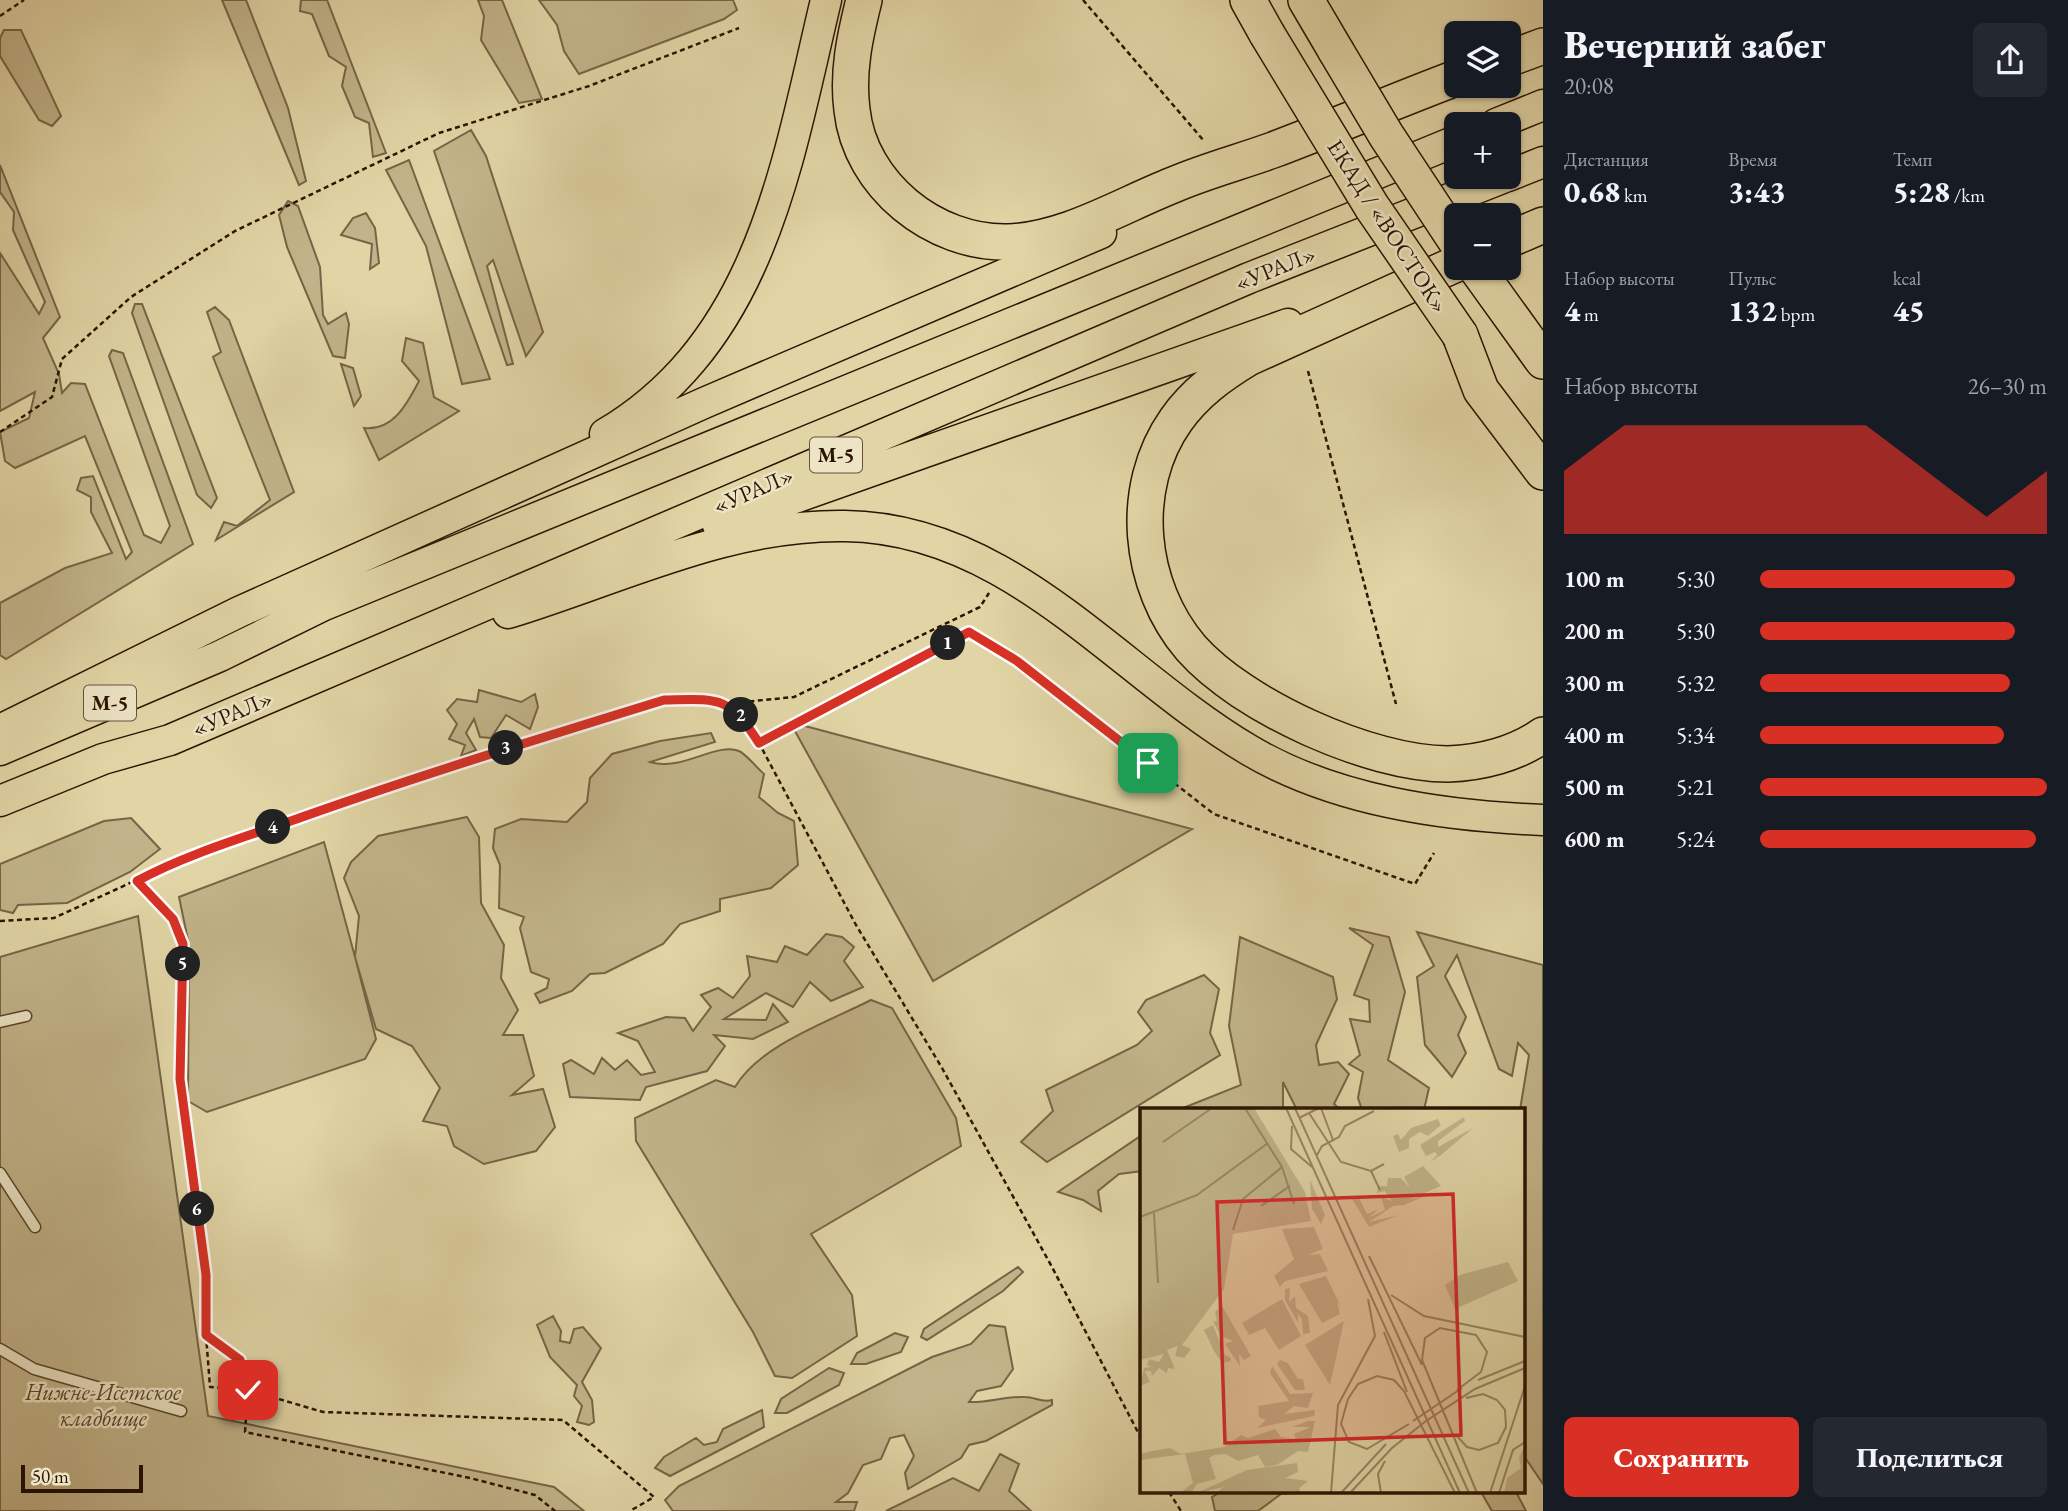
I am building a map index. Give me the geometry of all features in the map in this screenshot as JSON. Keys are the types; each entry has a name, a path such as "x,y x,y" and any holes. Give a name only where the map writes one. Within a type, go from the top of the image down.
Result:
{"highway":[{"path":"864,0 851,62 852,111 860,142 872,169 893,194 920,217 981,240 1009,242 1057,235 1175,184 1274,149 1444,83"},
{"name":"ЕКАД / «ВОСТОК»","path":"1306,0 1386,135 1444,223"},
{"name":"ЕКАД / «ВОСТОК»","path":"1254,13 1372,207 1460,335 1543,442"},
{"path":"1521,54 1543,46"},
{"path":"1521,234 1543,225"},
{"path":"1444,269 1248,358 1217,376 1194,398 1162,444 1153,470 1146,506 1147,552 1169,615 1191,647 1216,673 1250,697 1286,717 1376,751 1447,764 1481,761 1510,752 1543,734"},
{"path":"1485,280 1531,344"},
{"path":"1460,335 1481,390 1543,472"}],"main road":[{"path":"526,485 633,415 702,350 728,311 755,262 773,210 826,0"},
{"path":"1318,0 1336,51"},
{"path":"1521,38 1543,29"},
{"path":"1340,122 1401,86 1444,69"},
{"path":"1521,114 1543,105"},
{"name":"М-5","path":"0,750 220,656 349,595 1444,146"},
{"path":"0,730 239,612 704,403 1186,196 1274,149"},
{"name":"«УРАЛ»","path":"1521,171 1543,162"},
{"name":"«УРАЛ»","path":"0,801 103,759 170,740 1249,278 1474,189"},
{"path":"170,740 357,669 641,553 1444,269"},
{"path":"454,629 572,593 704,546 761,531 848,526 891,530 933,541 978,560 1042,596 1217,730 1284,768 1321,783 1409,805 1543,820"}],"lane":[{"path":"0,1022 26,1016"},
{"path":"0,1173 35,1227"},
{"path":"0,1349 34,1370 181,1411"}],"path":[{"path":"0,16 24,0"},
{"path":"1083,0 1204,141"},
{"path":"0,432 52,397 62,359 131,297 235,230 439,133 589,86 739,27"},
{"path":"1308,371 1396,704"},
{"path":"0,921 54,918 156,871 246,837 482,755 664,700 696,699 724,704 769,702 794,697 979,607"},
{"path":"759,743 969,632 1017,661 1214,814 1415,884 1434,853"},
{"path":"724,704 738,711 759,743 856,925 942,1068 1052,1267 1140,1436"},
{"path":"137,881 173,919 183,944 180,1079 206,1275 206,1335 210,1387 248,1390 323,1412 563,1420 654,1497 630,1511"},
{"path":"206,1335 240,1360 248,1390 245,1432 470,1478 535,1495 555,1511"},
{"path":"1170,1494 1181,1511"}],"green space":[{"path":"222,0 246,0 288,108 306,181 299,185"},
{"path":"301,0 327,0 386,153 373,157 369,123 355,117 342,86 346,67 329,56 312,14 300,11"},
{"path":"478,0 502,0 542,99 519,103 481,40 484,16"},
{"path":"539,0 733,0 737,10 724,19 579,74 564,51 557,25"},
{"path":"4,30 21,30 61,116 52,126 39,120 0,56 0,38"},
{"path":"471,130 486,156 543,332 526,356 493,260 487,266 513,364 507,365 434,151"},
{"path":"409,160 490,379 462,384 426,246 386,170"},
{"path":"0,165 60,317 43,338 59,374 62,393 71,383 85,384 144,535 161,543 170,526 109,356 112,350 123,353 193,544 6,659 0,655 0,603 65,568 112,553 91,512 91,497 77,490 81,478 93,476 126,559 132,552 85,436 15,468 5,461 0,432 29,418 35,392 0,411 0,253 39,314 45,302 13,230 14,212 0,192"},
{"path":"288,201 298,206 320,267 323,315 328,324 346,313 349,324 345,358 333,356 287,247 279,215"},
{"path":"366,213 375,228 379,263 370,269 372,244 341,235 353,218"},
{"path":"135,304 142,304 217,498 211,508 197,495 132,313"},
{"path":"215,307 229,320 294,492 216,540 224,522 237,526 270,500 213,357 221,352 207,312"},
{"path":"406,338 423,343 434,397 459,411 379,460 364,428 374,428 391,421 404,407 419,381 402,361"},
{"path":"341,364 353,368 361,396 354,406"},
{"path":"479,690 521,702 535,694 538,707 530,729 506,715 491,738 480,737 474,719 466,733 476,750 461,756 465,745 449,739 457,724 447,710 457,699 477,702"},
{"path":"790,722 1192,829 933,981"},
{"path":"711,733 715,742 650,762 674,763 730,749 742,753 764,774 759,797 778,813 794,821 798,865 771,888 720,899 720,911 680,924 663,944 605,973 590,974 572,991 540,1003 535,994 547,988 549,979 531,972 520,928 524,917 499,908 500,865 493,848 495,829 521,819 567,822 587,802 590,778 612,754 660,741"},
{"path":"467,817 479,837 481,903 504,945 501,978 518,1010 503,1035 523,1035 534,1076 512,1095 543,1089 555,1127 536,1151 484,1164 454,1146 447,1126 423,1121 440,1088 412,1046 376,1029 355,957 359,916 344,878 351,862 378,836"},
{"path":"131,818 160,849 130,872 67,903 18,905 13,913 0,910 0,864 104,821"},
{"path":"324,842 376,1039 365,1059 207,1112 188,1101 189,945 179,897"},
{"name":"Нижне-Исетское кладбище","path":"138,916 208,1416 554,1487 584,1511 0,1511 0,957"},
{"path":"1349,928 1389,937 1405,992 1388,1060 1429,1088 1424,1108 1361,1108 1358,1098 1363,1072 1349,1064 1360,1055 1350,1019 1370,1022 1369,1000 1354,995 1373,945"},
{"path":"1417,932 1543,965 1543,1484 1526,1459 1526,1108 1520,1108 1529,1055 1518,1043 1512,1076 1499,1069 1457,955 1445,976 1466,1017 1458,1035 1466,1053 1452,1077 1425,1045 1417,977 1434,966"},
{"path":"826,934 842,937 854,947 844,961 863,987 831,1001 810,982 793,1007 766,993 724,1019 766,1020 773,1004 788,1022 753,1039 714,1035 725,1046 707,1071 646,1087 640,1100 570,1097 563,1064 571,1060 594,1074 602,1058 615,1070 627,1060 641,1075 655,1072 638,1041 618,1033 666,1017 685,1018 693,1031 711,1007 701,995 718,988 733,998 750,976 747,956 777,962 785,946 807,955"},
{"path":"1240,937 1333,977 1337,999 1316,1045 1319,1065 1338,1062 1349,1074 1334,1104 1339,1108 1296,1108 1283,1082 1283,1108 1183,1108 1241,1085 1229,1026"},
{"path":"1204,975 1219,989 1210,1033 1220,1055 1047,1162 1021,1142 1053,1111 1046,1090 1137,1045 1152,1031 1138,1012 1146,1000"},
{"path":"871,1000 892,1008 956,1118 961,1146 811,1234 852,1295 857,1336 792,1378 775,1376 753,1332 636,1141 635,1118 716,1080 735,1087 746,1072 778,1047"},
{"path":"1140,1136 1140,1171 1119,1174 1098,1191 1101,1211 1083,1200 1058,1192"},
{"path":"1018,1267 1023,1272 1003,1291 927,1340 921,1337 924,1329"},
{"path":"553,1316 561,1331 560,1341 570,1343 574,1329 583,1327 601,1348 582,1382 592,1400 594,1422 589,1425 577,1422 582,1406 574,1396 577,1385 550,1357 537,1325"},
{"path":"989,1325 1005,1327 1013,1369 1001,1386 977,1391 969,1402 1025,1397 1052,1400 1052,1405 986,1441 969,1445 961,1458 908,1489 905,1473 914,1456 904,1435 890,1438 881,1459 863,1465 848,1493 836,1502 857,1502 854,1511 673,1511 665,1500 679,1486 932,1357 971,1344"},
{"path":"895,1333 908,1337 901,1352 866,1364 851,1364 857,1353"},
{"path":"829,1368 844,1373 839,1385 787,1413 775,1413 781,1399"},
{"path":"762,1410 764,1427 670,1476 655,1468 664,1457 696,1438 704,1445 717,1442 723,1429"},
{"path":"1000,1454 1019,1464 1009,1491 1031,1511 886,1511 953,1478 979,1491"},
{"path":"1217,1494 1281,1494 1258,1511 1215,1511 1212,1497"},
{"path":"1482,1494 1517,1494 1526,1511 1492,1511"}],"route":[{"path":"248,1390 240,1360 206,1335 206,1275 180,1079 183,944 173,919 137,881 156,871 246,837 443,767 664,700 696,699 724,704 738,711 759,743 969,632 1017,661 1148,763"}]}
